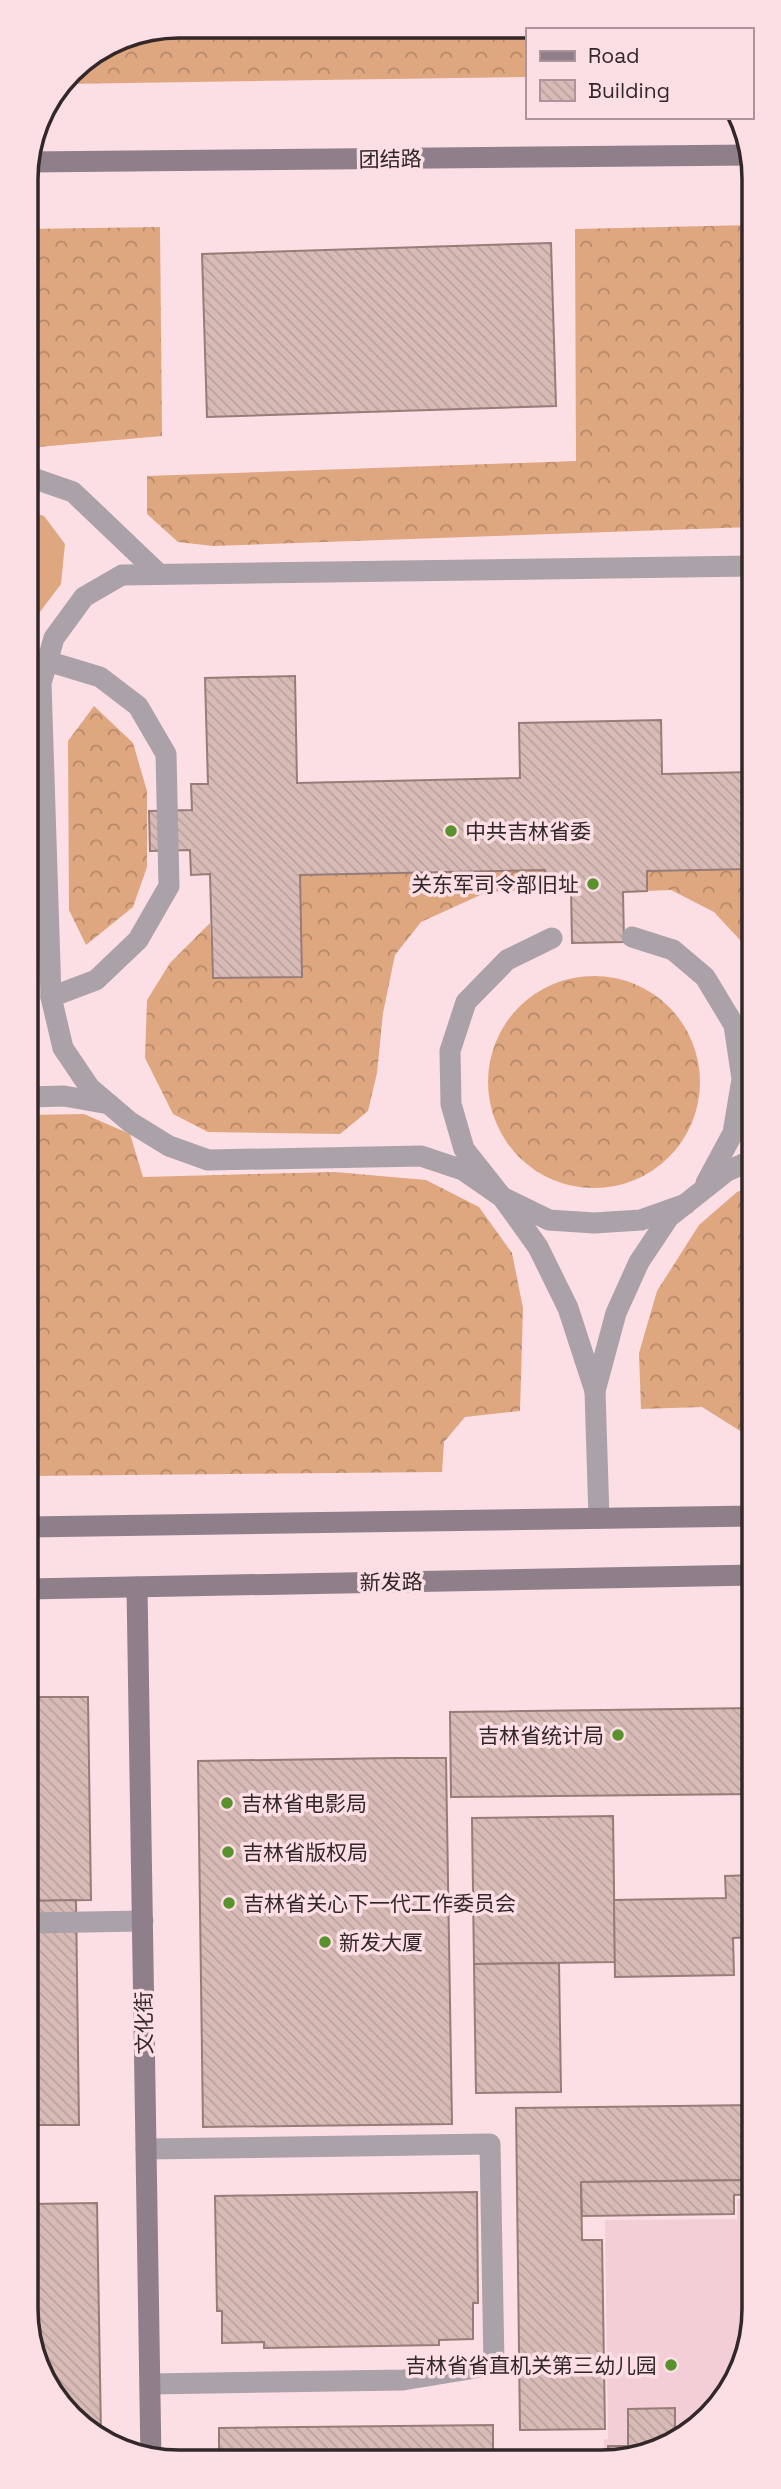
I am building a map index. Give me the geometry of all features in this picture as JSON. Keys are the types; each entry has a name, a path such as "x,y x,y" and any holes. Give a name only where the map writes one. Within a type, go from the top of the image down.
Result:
{"street":[{"name":"团结路","path":"40,162 740,155"},
{"path":"38,1527 742,1516"},
{"name":"新发路","path":"38,1589 742,1575"},
{"name":"文化街","path":"137,1587 151,2448"}],"lane":[{"path":"39,480 73,492 159,574"},
{"path":"632,937 673,950 697,970 705,977 734,1025 742,1079 733,1133 694,1198 641,1220 594,1223 549,1220 502,1197 463,1170 421,1156 208,1160 169,1146 130,1122 90,1088 63,1048 51,996 41,683 47,661 54,638 84,597 122,575 742,566"},
{"path":"47,661 100,677 138,706 166,754 169,886 138,940 96,980 51,996"},
{"path":"552,938 507,960 466,1002 450,1051 451,1104 464,1149 538,1247 568,1308 595,1391 599,1518"},
{"path":"39,1097 64,1096 109,1104"},
{"path":"595,1391 616,1314 639,1262 669,1217 727,1171 742,1165"},
{"path":"38,1923 143,1921"},
{"path":"146,2149 490,2144 494,2365 403,2380 150,2384"}],"shaded area":[{"name":"吉林省省直机关第三幼儿园","path":"737,2199 742,2199 742,2319 738,2346 724,2380 708,2403 672,2432 629,2448 604,2450 604,2439 608,2439 605,2220 737,2219"}],"green space":[{"path":"179,38 526,38 526,77 76,84 101,62 125,49 152,41"},
{"path":"742,225 742,527 213,546 178,542 147,514 147,476 576,461 575,229"},
{"path":"160,227 162,436 39,447 39,229"},
{"path":"39,514 44,516 65,544 61,584 39,613"},
{"path":"94,706 133,743 147,791 147,867 133,907 86,945 69,910 68,741"},
{"path":"742,869 742,942 714,912 671,890 647,891 647,871"},
{"path":"545,870 545,889 487,892 421,922 395,955 383,1013 377,1073 368,1111 340,1134 208,1132 173,1114 145,1058 147,1000 170,963 210,923 213,978 302,977 300,875"},
{"path":"594,976 635,984 669,1007 692,1041 700,1082 692,1123 669,1157 635,1180 594,1188 553,1180 519,1157 496,1123 488,1082 496,1041 519,1007 553,984"},
{"path":"84,1114 130,1134 143,1177 335,1172 426,1180 479,1207 512,1253 523,1308 520,1411 465,1417 444,1442 442,1472 38,1476 39,1115"},
{"path":"742,1190 742,1432 702,1407 641,1409 639,1353 657,1291 699,1225"}],"building":[{"path":"551,243 556,406 207,417 202,254"},
{"name":"中共吉林省委","path":"295,676 297,783 520,778 519,723 661,720 662,774 742,772 742,869 647,871 647,891 623,892 624,942 572,943 571,888 545,889 545,870 300,875 302,977 213,978 210,874 191,875 190,850 150,851 149,811 192,810 191,784 208,784 205,678"},
{"path":"38,1697 88,1697 91,1900 38,1901"},
{"path":"742,1708 742,1794 451,1797 450,1712"},
{"name":"新发大厦","path":"446,1758 452,2124 203,2127 198,1761"},
{"path":"613,1816 615,1962 474,1964 472,1818"},
{"path":"742,1875 742,1938 733,1938 734,1975 615,1977 614,1900 726,1898 725,1876"},
{"path":"76,1900 79,2125 38,2125 38,1901"},
{"path":"559,1963 561,2092 476,2093 474,1964"},
{"path":"742,2105 742,2180 581,2182 582,2240 602,2240 605,2429 520,2430 516,2108"},
{"path":"742,2180 742,2195 734,2195 734,2214 582,2216 581,2182"},
{"path":"477,2192 478,2303 473,2303 473,2339 439,2340 439,2345 264,2348 264,2342 222,2343 222,2311 217,2311 215,2196"},
{"path":"97,2203 101,2427 68,2395 57,2380 46,2355 38,2310 38,2204"},
{"path":"675,2408 675,2430 647,2443 608,2450 608,2446 628,2446 628,2409"},
{"path":"493,2425 493,2450 219,2450 219,2428"}],"place":[{"name":"中共吉林省委","path":"451,831"},
{"name":"关东军司令部旧址","path":"593,884"},
{"name":"吉林省统计局","path":"618,1735"},
{"name":"吉林省电影局","path":"227,1803"},
{"name":"吉林省版权局","path":"228,1852"},
{"name":"吉林省关心下一代工作委员会","path":"229,1903"},
{"name":"新发大厦","path":"325,1942"},
{"name":"吉林省省直机关第三幼儿园","path":"671,2365"}]}
